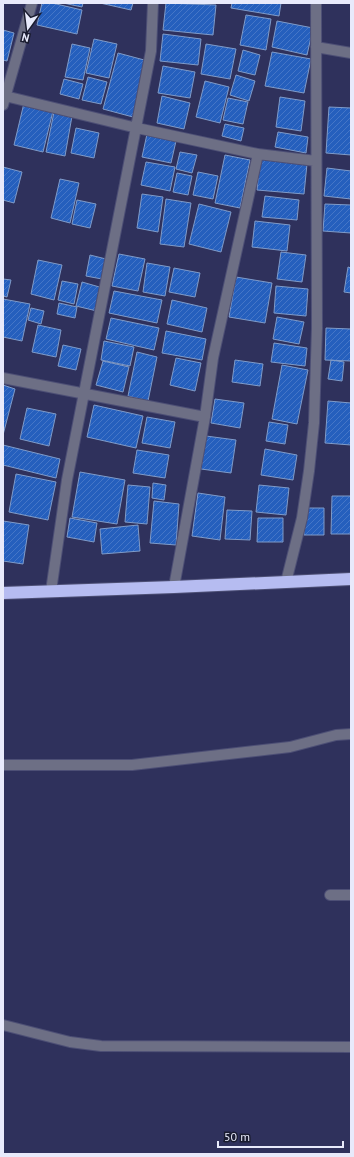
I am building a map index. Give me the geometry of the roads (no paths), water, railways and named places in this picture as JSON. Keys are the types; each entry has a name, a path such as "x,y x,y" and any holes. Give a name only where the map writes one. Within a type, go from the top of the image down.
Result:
{"highway":[{"path":"3,593 351,579"}],"street":[{"path":"32,3 4,100 258,154 316,161"},
{"path":"51,591 67,480 151,51 153,3"},
{"path":"286,582 302,518 314,423 317,328 316,3"},
{"path":"316,46 351,53"},
{"path":"174,587 206,417 213,358 258,154"},
{"path":"3,378 206,417"},
{"path":"3,765 132,765 290,747 336,735 351,734"},
{"path":"330,895 351,895"},
{"path":"3,1025 70,1042 101,1046 351,1047"}]}
